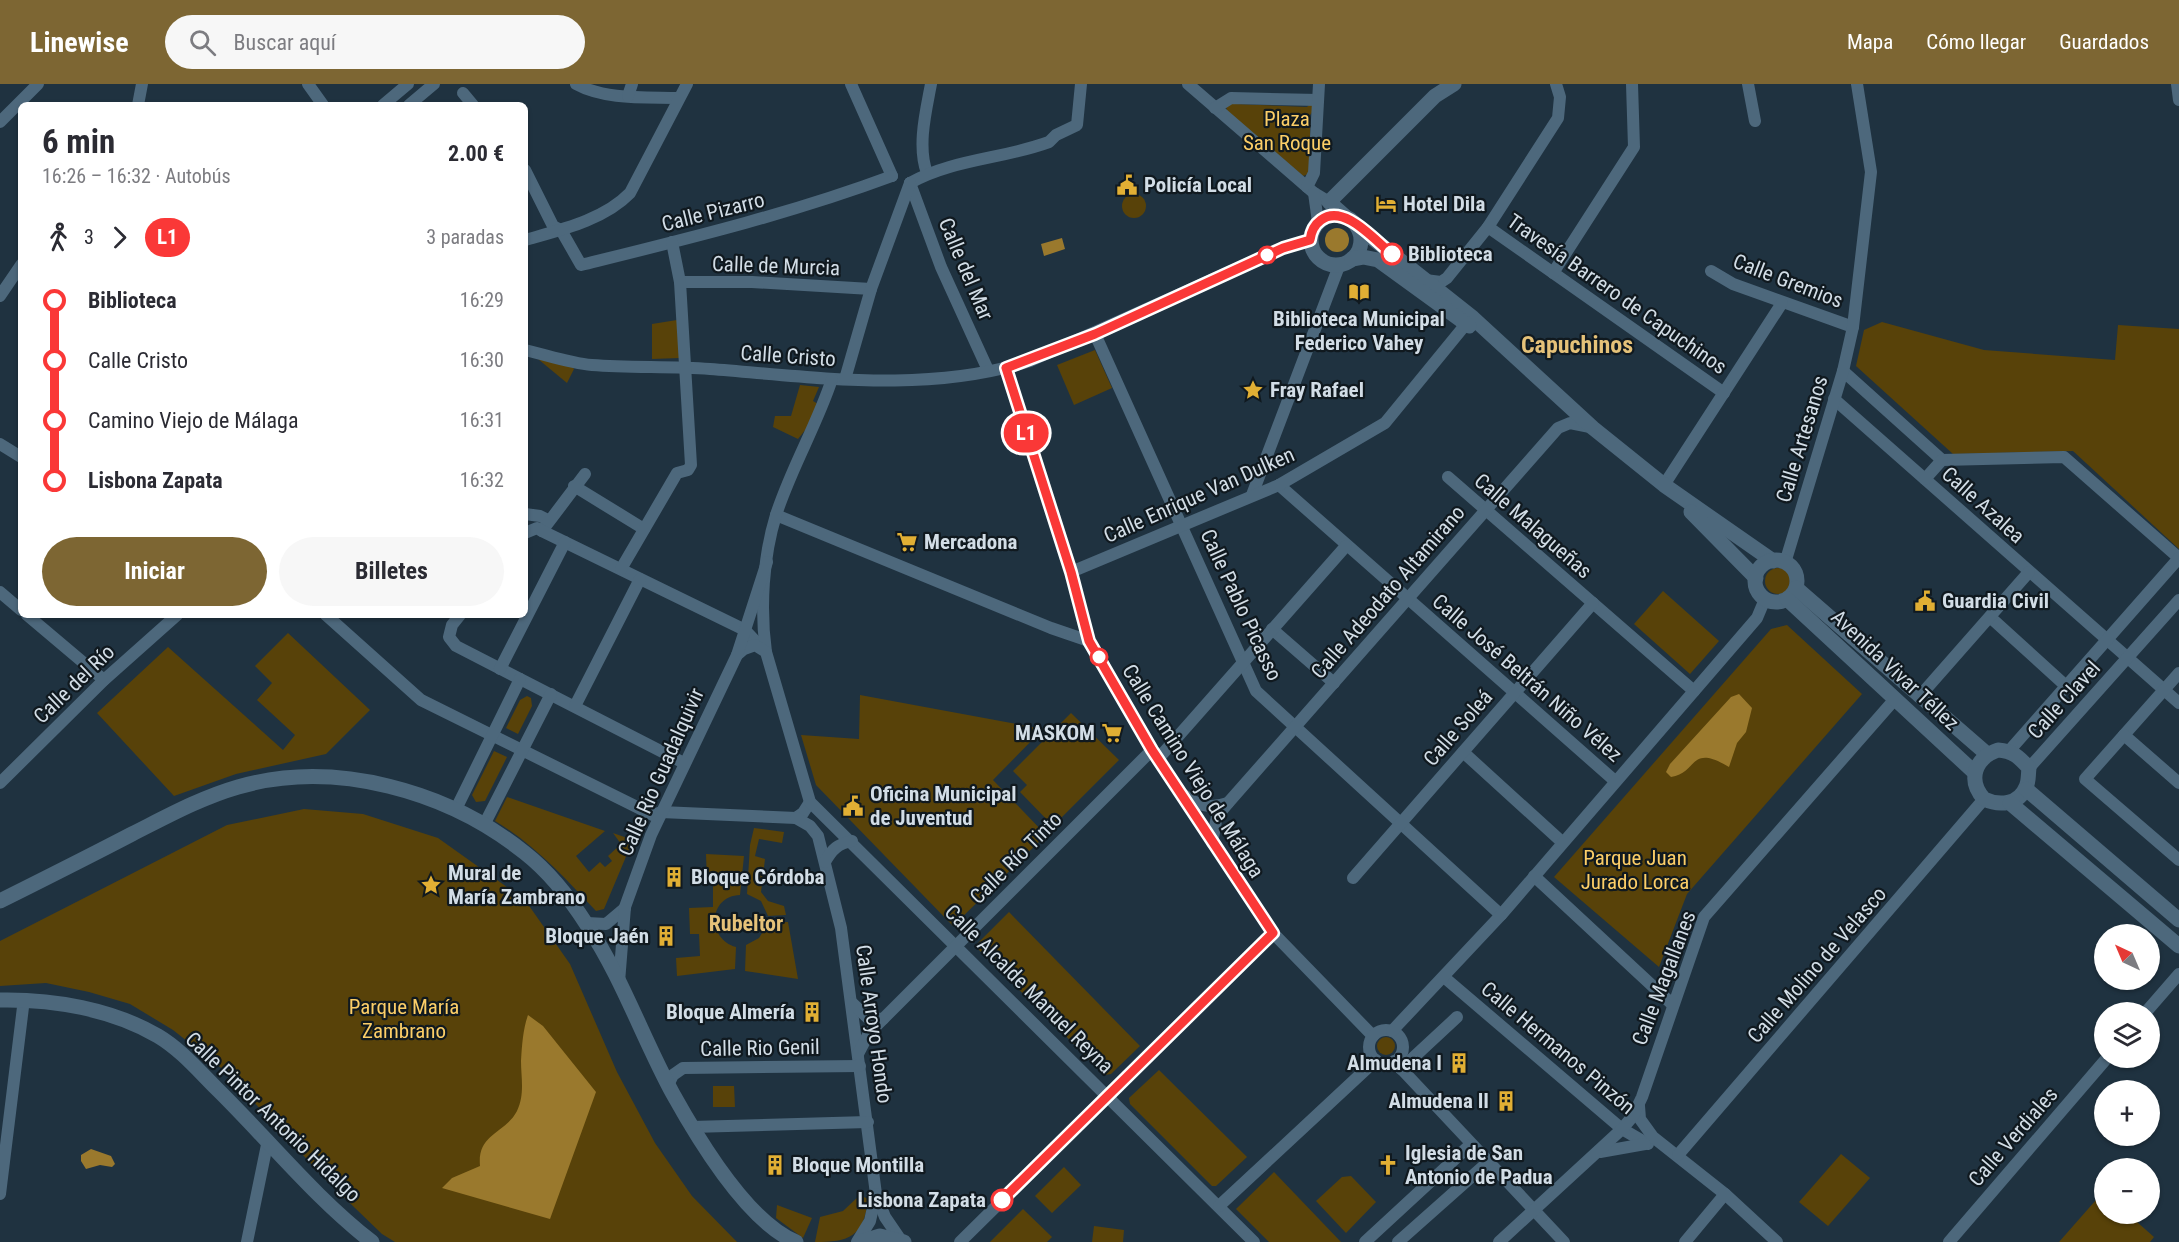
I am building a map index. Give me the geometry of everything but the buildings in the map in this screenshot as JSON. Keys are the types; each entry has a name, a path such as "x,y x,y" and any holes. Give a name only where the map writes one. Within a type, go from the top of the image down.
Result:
{"street":[{"path":"20,102 38,84"},
{"path":"139,102 142,84"},
{"path":"387,102 408,84"},
{"path":"413,102 434,84"},
{"path":"576,84 587,90 630,90 678,98"},
{"path":"528,239 561,230 621,202 630,193 687,84"},
{"path":"851,84 892,176 910,183"},
{"path":"927,173 923,155 931,84"},
{"path":"852,841 810,802 764,650 763,622 767,562 776,515 838,379 910,183 927,173 1049,142 1056,135 1077,125 1081,84"},
{"path":"1188,84 1310,190 1329,202 1499,340 1511,355"},
{"path":"1318,222 1310,190 1314,173 1319,84"},
{"path":"1329,202 1435,96 1454,84"},
{"path":"1553,273 1634,147 1632,84"},
{"path":"1748,84 1755,122"},
{"name":"Calle Artesanos","path":"1779,562 1844,371 1853,327 1871,172 1857,84"},
{"path":"2177,84 2179,100"},
{"path":"1425,280 1441,282 1447,278 1488,227 1558,118 1558,85"},
{"path":"310,88 321,102"},
{"path":"464,93 471,102"},
{"path":"1215,108 1231,98 1318,100"},
{"path":"0,122 18,104"},
{"path":"528,176 553,226 561,230"},
{"name":"Calle Pizarro","path":"561,230 581,266 789,213 892,176"},
{"name":"Calle del Mar","path":"910,183 941,267 988,370"},
{"path":"1352,221 1331,215 1318,222 1310,240 1316,256 1322,262 1346,263 1363,257 1378,260 1511,355 1593,428 1664,485 1779,562 1796,576 1791,594 1776,602 1765,599 1757,590 1756,578 1762,567 1779,562"},
{"path":"1252,495 1346,263 1360,247 1352,221"},
{"name":"Travesía Barrero de Capuchinos","path":"1488,227 1724,393"},
{"name":"Calle Cristo","path":"528,351 590,365 685,368 838,379 907,381 1006,368 1095,334 1283,248 1310,240"},
{"path":"621,569 677,473 691,465 680,282 672,242"},
{"path":"0,296 18,269"},
{"name":"Calle Gremios","path":"1710,271 1733,284 1853,327"},
{"name":"Calle de Murcia","path":"680,282 752,282 871,290"},
{"path":"1664,485 1782,303"},
{"name":"Calle Enrique Van Dulken","path":"1071,572 1278,485 1385,423 1466,324"},
{"name":"Calle Pablo Picasso","path":"1095,334 1245,661 1256,691 1501,915"},
{"name":"Calle Camino Viejo de Málaga","path":"1006,368 1071,572 1089,641 1155,755 1273,933 1373,1036"},
{"path":"1844,371 1942,460 2064,457 2179,558"},
{"name":"Calle Azalea","path":"1833,399 2106,641"},
{"name":"Calle Adeodato Altamirano","path":"1212,843 1217,816 1558,428 1570,423 1593,428"},
{"path":"0,444 18,455"},
{"path":"1925,479 1942,460"},
{"path":"528,532 545,526 585,474"},
{"name":"Calle Malagueñas","path":"1448,477 1694,690"},
{"name":"Calle José Beltrán Niño Vélez","path":"1278,485 1615,781"},
{"path":"1664,485 1756,578"},
{"path":"574,486 644,529"},
{"path":"528,514 540,516 545,526 565,542 745,630 764,650"},
{"path":"776,515 1051,628 1089,641"},
{"path":"528,614 565,542"},
{"name":"Calle Río Tinto","path":"859,1060 869,1033 956,945 1155,755 1245,661 1346,546"},
{"name":"Calle Clavel","path":"2009,751 2179,558"},
{"path":"737,655 767,562"},
{"path":"1919,697 2029,573"},
{"path":"575,706 640,579"},
{"path":"0,592 18,607"},
{"name":"Avenida Vivar Téllez","path":"1791,594 1987,754"},
{"name":"Avenida Vivar Téllez","path":"1791,594 1895,699 1974,772"},
{"path":"1392,1031 1445,978 1501,915 1757,618 1765,599"},
{"name":"Calle Clavel","path":"2029,768 2179,600"},
{"name":"Calle Soleá","path":"1353,878 1593,603"},
{"path":"1990,617 2066,686"},
{"path":"31,618 104,680"},
{"name":"Calle del Río","path":"0,783 104,680 174,618"},
{"path":"329,618 421,700 653,815 661,812 796,818 804,813 810,802"},
{"path":"458,618 452,625 449,637 456,646 684,763"},
{"path":"500,669 526,618"},
{"path":"1272,629 1334,683"},
{"name":"Calle Clavel","path":"2106,641 2127,659"},
{"path":"737,655 749,646 764,650"},
{"name":"Calle Rio Guadalquivir","path":"619,983 625,907 661,812 737,655"},
{"path":"2127,659 2179,703"},
{"path":"2179,673 2085,779 2179,860"},
{"path":"456,809 520,679"},
{"path":"484,825 551,694"},
{"name":"Calle Magallanes","path":"1499,1242 1622,1130 1639,1106 1704,917 1895,699"},
{"path":"2124,735 2179,783"},
{"path":"1998,750 2009,751 2019,756 2029,768 2026,789 2010,803 2000,804 1984,799 1977,789 1974,772 1987,754 1998,750"},
{"path":"1463,752 1562,842"},
{"path":"0,901 184,808 239,787 266,781 310,778 365,782 420,795 456,809 527,854 586,923 619,983 691,1127 751,1208 790,1240"},
{"path":"2026,789 2179,920"},
{"path":"1178,791 1198,805 1215,807 1228,803"},
{"name":"Calle Molino de Velasco","path":"1673,1152 1984,799"},
{"path":"2010,803 2179,946"},
{"name":"Calle Arroyo Hondo","path":"796,818 810,826 818,836 825,862 841,928 876,1194 885,1217 902,1240"},
{"path":"825,862 831,851 840,844 852,841"},
{"name":"Calle Alcalde Manuel Reyna","path":"852,841 1254,1242"},
{"path":"1534,876 1673,1005"},
{"path":"586,923 606,924 625,907"},
{"path":"960,1242 1273,933"},
{"path":"2155,1002 2179,974"},
{"name":"Calle Hermanos Pinzón","path":"1445,978 1622,1130 1648,1144"},
{"path":"0,1194 24,999"},
{"name":"Calle Pintor Antonio Hidalgo","path":"0,1000 24,999 118,1016 160,1037 186,1058 372,1242"},
{"path":"851,1002 857,1011 868,1018 883,1019"},
{"path":"1398,1065 1403,1046 1400,1036 1392,1031 1382,1030 1373,1036 1369,1046 1376,1060 1385,1064 1398,1065 1457,1017"},
{"name":"Calle Rio Genil","path":"668,1085 673,1075 683,1068 859,1060"},
{"path":"1218,1206 1376,1060"},
{"path":"1398,1065 1470,1145 1564,1242"},
{"name":"Calle Verdiales","path":"1949,1242 2098,1068"},
{"path":"1639,1106 1645,1127 1725,1194 1777,1242"},
{"path":"691,1127 868,1122"},
{"path":"247,1242 268,1140"},
{"path":"1596,1153 1634,1143 1648,1144 1673,1152"},
{"path":"1365,1242 1470,1145"},
{"path":"1398,1242 1487,1163"},
{"name":"Calle Arroyo Hondo","path":"858,1242 870,1221 876,1194"},
{"path":"1685,1242 1725,1194"},
{"path":"858,1242 880,1236 902,1240"}],"green space":[{"name":"Plaza San Roque","path":"1231,101 1235,104 1307,107 1311,103 1315,109 1310,115 1311,173 1303,176 1227,111 1226,106"},
{"path":"1134,194 1142,198 1146,206 1142,214 1134,218 1126,214 1122,206 1126,198"},
{"path":"677,320 680,358 652,359 652,324"},
{"path":"1882,322 1984,350 2115,360 2118,325 2179,329 2179,549 2073,451 1953,454 1856,366 1864,330"},
{"path":"1095,350 1112,388 1074,405 1057,365"},
{"path":"538,359 571,365 574,369 567,383"},
{"path":"800,385 819,387 813,401 818,404 814,419 798,439 773,427 775,416 791,416"},
{"path":"1778,568 1787,572 1791,581 1787,590 1778,594 1769,590 1765,581 1769,572"},
{"path":"1663,591 1719,641 1690,674 1634,624"},
{"name":"Parque Juan Jurado Lorca","path":"1787,625 1862,694 1687,894 1659,967 1554,877 1771,629"},
{"path":"288,633 370,710 326,754 236,774 174,796 97,713 168,647 283,750 295,735 257,700 272,683 255,666"},
{"path":"860,695 1043,729 993,780 1046,835 953,926 816,785 801,735 859,739"},
{"path":"527,696 531,698 532,706 518,734 506,728 520,700"},
{"path":"1071,713 1119,760 1053,826 1020,792 1027,785 1013,771"},
{"path":"494,751 507,757 485,801 476,802 472,795"},
{"path":"507,797 605,831 576,856 589,872 600,862 605,867 612,861 608,856 621,844 613,833 633,840 604,909 596,911 536,851 495,821"},
{"name":"Parque María Zambrano","path":"304,809 363,814 438,838 525,900 570,964 617,1072 655,1143 692,1196 737,1242 395,1242 382,1234 328,1182 225,1071 173,1030 130,1004 89,992 46,983 0,986 0,941 227,825"},
{"path":"754,828 784,832 782,843 759,839 755,856 765,859 761,892 768,901 784,906 786,915 768,916 761,901 747,894 750,845"},
{"path":"706,854 744,856 740,895 729,897 722,902 715,918 720,936 727,943 736,947 735,969 677,976 676,958 700,956 699,934 690,934 689,908 713,907 713,882 707,881"},
{"path":"1009,912 1140,1046 1111,1074 1105,1075 978,949 977,944"},
{"path":"788,922 798,979 745,971 746,945 759,938 768,923"},
{"path":"1386,1037 1392,1040 1395,1046 1392,1052 1386,1055 1380,1052 1377,1046 1380,1040"},
{"path":"1159,1070 1247,1157 1216,1186 1212,1186 1130,1104 1129,1098"},
{"path":"713,1086 734,1086 735,1107 713,1107"},
{"path":"1841,1154 1870,1178 1828,1226 1799,1202"},
{"path":"1064,1167 1081,1185 1052,1213 1035,1196"},
{"path":"1274,1172 1341,1242 1269,1242 1236,1209"},
{"path":"1351,1176 1376,1202 1346,1233 1316,1201 1342,1177"},
{"path":"860,1195 868,1199 866,1212 863,1222 853,1235 837,1241 815,1242 820,1217 843,1211"},
{"path":"2094,1202 2094,1224 2139,1224 2154,1237 2150,1242 2059,1242"},
{"path":"777,1205 812,1218 803,1238 776,1218"},
{"path":"1023,1209 1052,1237 1047,1242 990,1242"},
{"path":"1094,1226 1124,1230 1123,1242 1092,1242"}],"shaded area":[{"path":"1337,228 1346,231 1349,240 1346,249 1337,252 1328,249 1325,240 1328,231"},
{"path":"1062,238 1065,249 1044,256 1041,244"},
{"path":"1739,694 1752,708 1746,732 1737,743 1729,767 1716,760 1700,759 1680,774 1671,777 1666,772 1670,764 1731,697"},
{"path":"528,1015 543,1026 596,1092 550,1219 442,1188 452,1178 480,1166 480,1155 487,1140 506,1125 517,1111 522,1092 521,1061"},
{"path":"91,1149 111,1156 115,1164 112,1167 100,1165 86,1169 81,1161 81,1155"}],"bus line":[{"name":"L1","path":"1002,1200 1273,933 1152,750 1089,641 1071,572 1006,368 1030,361 1095,334 1283,248 1310,240 1314,227 1324,217 1339,214 1353,220 1357,226 1392,254"}],"place":[{"name":"Policía Local","path":"1127,185"},
{"name":"Hotel Dila","path":"1386,204"},
{"name":"Biblioteca","path":"1392,254"},
{"name":"Biblioteca Municipal Federico Vahey","path":"1359,292"},
{"name":"Fray Rafael","path":"1253,390"},
{"name":"Mercadona","path":"907,542"},
{"name":"Guardia Civil","path":"1925,601"},
{"name":"MASKOM","path":"1112,733"},
{"name":"Oficina Municipal de Juventud","path":"853,806"},
{"name":"Bloque Córdoba","path":"674,877"},
{"name":"Mural de María Zambrano","path":"431,885"},
{"name":"Bloque Jaén","path":"666,936"},
{"name":"Bloque Almería","path":"812,1012"},
{"name":"Almudena I","path":"1459,1063"},
{"name":"Almudena II","path":"1506,1101"},
{"name":"Bloque Montilla","path":"775,1165"},
{"name":"Iglesia de San Antonio de Padua","path":"1388,1165"},
{"name":"Lisbona Zapata","path":"1002,1200"}],"district":[{"name":"Capuchinos","path":"1577,345"},
{"name":"Rubeltor","path":"746,923"}]}
